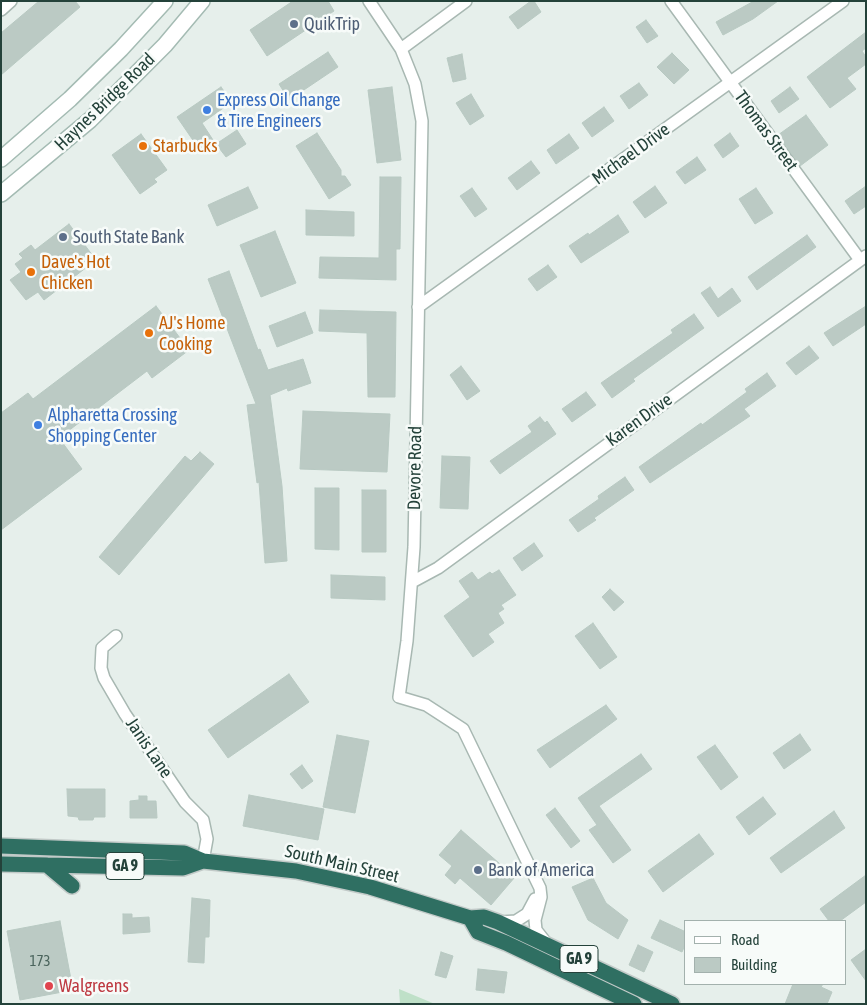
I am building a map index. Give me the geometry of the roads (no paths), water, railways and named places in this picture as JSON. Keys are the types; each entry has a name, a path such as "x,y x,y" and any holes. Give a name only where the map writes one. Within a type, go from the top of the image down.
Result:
{"highway":[{"name":"South Main Street","path":"1,846 184,853 203,861 296,871 370,887 470,918 484,917 498,922 672,1004"},
{"name":"South Main Street","path":"1,864 183,868 203,861"},
{"path":"47,865 72,886"},
{"name":"South Main Street","path":"470,918 478,932 506,943 634,1004"}],"main road":[{"name":"Haynes Bridge Road","path":"1,159 77,92 165,1"},
{"name":"Haynes Bridge Road","path":"1,194 104,107 165,45 202,1"}],"street":[{"path":"1,10 11,1"},
{"name":"Devore Road","path":"369,1 401,49 415,84 422,121 412,582 399,697 426,704 463,729 540,888"},
{"path":"401,49 466,1"},
{"name":"Thomas Street","path":"671,1 863,258"},
{"name":"Michael Drive","path":"418,307 843,1"},
{"name":"Karen Drive","path":"412,582 438,568 863,258"},
{"name":"Janis Lane","path":"116,636 102,648 100,658 104,678 125,714 185,802 203,820 207,839 203,861"},
{"path":"498,922 516,921 527,914 540,888"},
{"path":"540,888 541,897 534,920 536,930 547,944"}],"place":[{"name":"QuikTrip","path":"294,24"},
{"name":"Express Oil Change & Tire Engineers","path":"207,110"},
{"name":"Starbucks","path":"143,146"},
{"name":"South State Bank","path":"63,237"},
{"name":"Dave's Hot Chicken","path":"31,272"},
{"name":"AJ's Home Cooking","path":"149,333"},
{"name":"Alpharetta Crossing Shopping Center","path":"38,425"},
{"name":"Bank of America","path":"478,870"},
{"name":"Walgreens","path":"49,986"}]}
